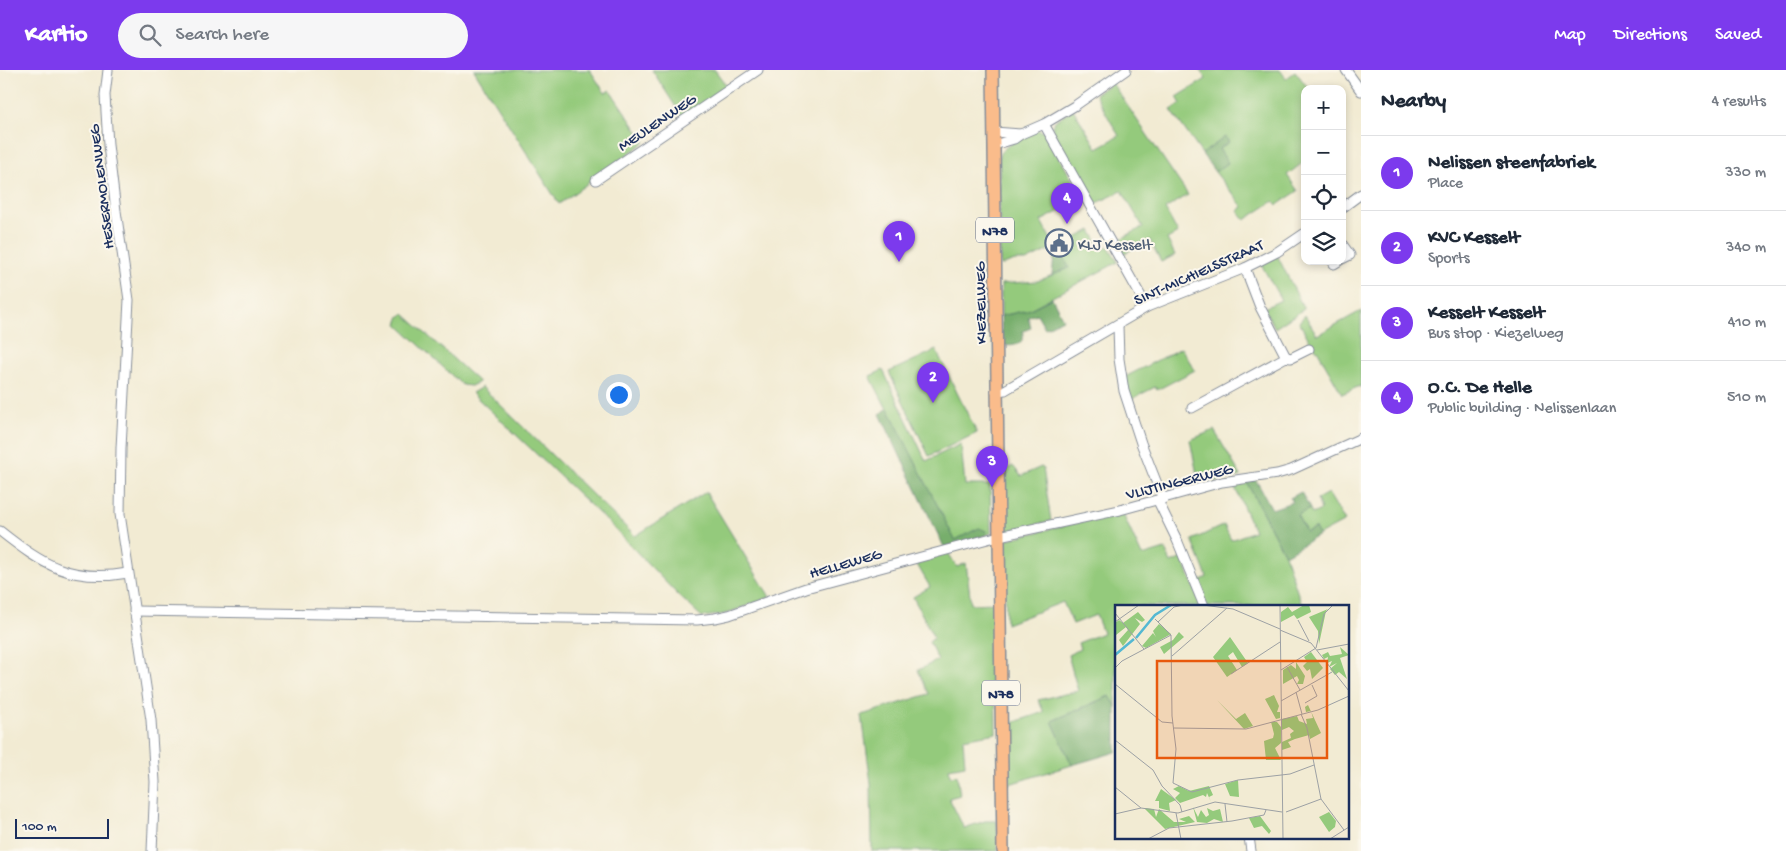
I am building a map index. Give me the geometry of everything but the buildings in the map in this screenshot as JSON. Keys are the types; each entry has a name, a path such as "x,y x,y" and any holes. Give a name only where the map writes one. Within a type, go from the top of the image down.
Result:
{"main road":[{"name":"KIEZELWEG","path":"993,70 999,536"},
{"name":"N78","path":"999,536 1003,851"}],"street":[{"name":"HESERMOLENWEG","path":"108,70 105,95 108,146 129,300 120,499 121,528 151,720 154,751 155,782 152,851"},
{"name":"MEULENWEG","path":"596,180 758,70"},
{"path":"994,145 1014,139 1044,124 1076,105 1126,70"},
{"path":"1346,70 1361,91"},
{"path":"1044,124 1147,308"},
{"path":"994,132 1021,134"},
{"path":"1346,205 1361,194"},
{"name":"SINT-MICHIELSSTRAAT","path":"996,391 1005,390 1147,308 1245,268 1277,252 1301,236"},
{"path":"1245,268 1260,307 1286,357"},
{"path":"1118,326 1119,359 1124,392 1160,500 1204,605"},
{"path":"1192,408 1286,357 1291,358 1309,349"},
{"name":"VLIJTINGERWEG","path":"999,536 1160,500 1222,482 1284,472 1361,438"},
{"path":"0,531 39,560 53,567 78,574 100,577 128,573"},
{"name":"HELLEWEG","path":"134,611 701,619 729,615 806,588 999,536"},
{"path":"1249,838 1251,851"}],"green space":[{"path":"474,70 590,70 605,93 610,90 645,142 559,204"},
{"path":"652,70 715,70 728,88 683,118"},
{"path":"1200,70 1280,70 1286,78 1295,71 1306,85 1301,85 1301,164 1287,175 1298,191 1277,205 1274,201 1245,220 1238,211 1243,207 1215,172 1228,163 1219,149 1229,142 1225,137 1202,154 1171,110 1181,104 1177,97 1206,79"},
{"path":"1112,83 1188,195 1165,209 1178,233 1167,239 1175,255 1161,262 1150,240 1121,255 1115,242 1143,227 1122,191 1093,205 1053,131 1052,126 1055,121 1073,109 1097,148 1119,136 1095,94"},
{"path":"1038,130 1045,132 1083,199 1041,221 1055,247 1026,261 1015,261 1000,266 999,155 1001,151 1011,144"},
{"path":"1225,137 1229,142 1219,149 1228,163 1215,172 1202,154"},
{"path":"1091,230 1102,250 1109,247 1118,262 1028,310 1001,316 1001,284 1038,281 1067,269 1060,254 1069,248 1067,243"},
{"path":"1055,247 1062,252 1069,268 1052,275"},
{"path":"1277,255 1304,309 1275,328 1264,308 1281,300 1261,264"},
{"path":"1052,298 1063,319 1045,328 1037,314 1028,317 1031,328 1023,331 1020,342 1011,346 1002,345 1001,316 1028,310"},
{"path":"1361,311 1361,388 1360,386 1342,394 1299,322 1305,315 1317,335"},
{"path":"404,314 479,382 471,386 462,385 397,324 400,316"},
{"path":"1181,348 1195,370 1157,390 1155,387 1130,400 1125,377"},
{"path":"936,350 977,433 929,456 889,372"},
{"path":"883,370 926,461 961,444 965,485 990,485 991,533 987,535 971,533 955,541 870,376"},
{"path":"482,387 635,536 706,492 770,597 725,614 702,617 677,594 608,522 472,393"},
{"path":"888,408 955,540 979,528 986,531 987,535 944,547 880,414"},
{"path":"1214,430 1241,476 1199,484 1190,440"},
{"path":"1013,466 1021,476 1041,467 1043,468 1051,521 1007,531 1004,529 1003,471"},
{"path":"1256,480 1272,509 1292,502 1290,498 1301,492 1310,509 1297,515 1306,532 1315,528 1319,535 1285,555 1246,481"},
{"path":"1246,481 1285,555 1302,605 1206,605 1197,582 1207,577 1192,540 1224,525 1231,540 1254,531 1233,483"},
{"path":"1328,493 1345,521 1319,535 1315,528 1306,532 1297,515 1310,509 1312,514 1321,510 1317,499"},
{"path":"1122,512 1142,556 1165,549 1171,563 1182,558 1202,605 1115,605 1115,705 1109,696 1052,721 1072,765 1006,785 1006,725 1044,712 1038,700 1078,691 1068,655 1080,649 1078,643 1103,633 1096,615 1073,624 1063,602 1006,624 1004,540"},
{"path":"947,551 957,567 966,563 971,604 994,603 996,733 963,739 965,765 949,768 950,776 957,775 960,795 949,798 964,828 985,821 997,821 998,851 872,851 871,783 862,715 929,694 918,670 938,660 929,642 934,638 913,597 930,587 915,561"},
{"path":"1110,696 1115,704 1115,752 1072,765 1052,721"}],"place":[{"name":"O.C. De Helle","path":"1067,224"},
{"name":"KLJ Kesselt","path":"1059,243"},
{"name":"Nelissen steenfabriek","path":"899,262"},
{"name":"KVC Kesselt","path":"933,403"},
{"name":"Kesselt Kesselt","path":"992,487"}]}
